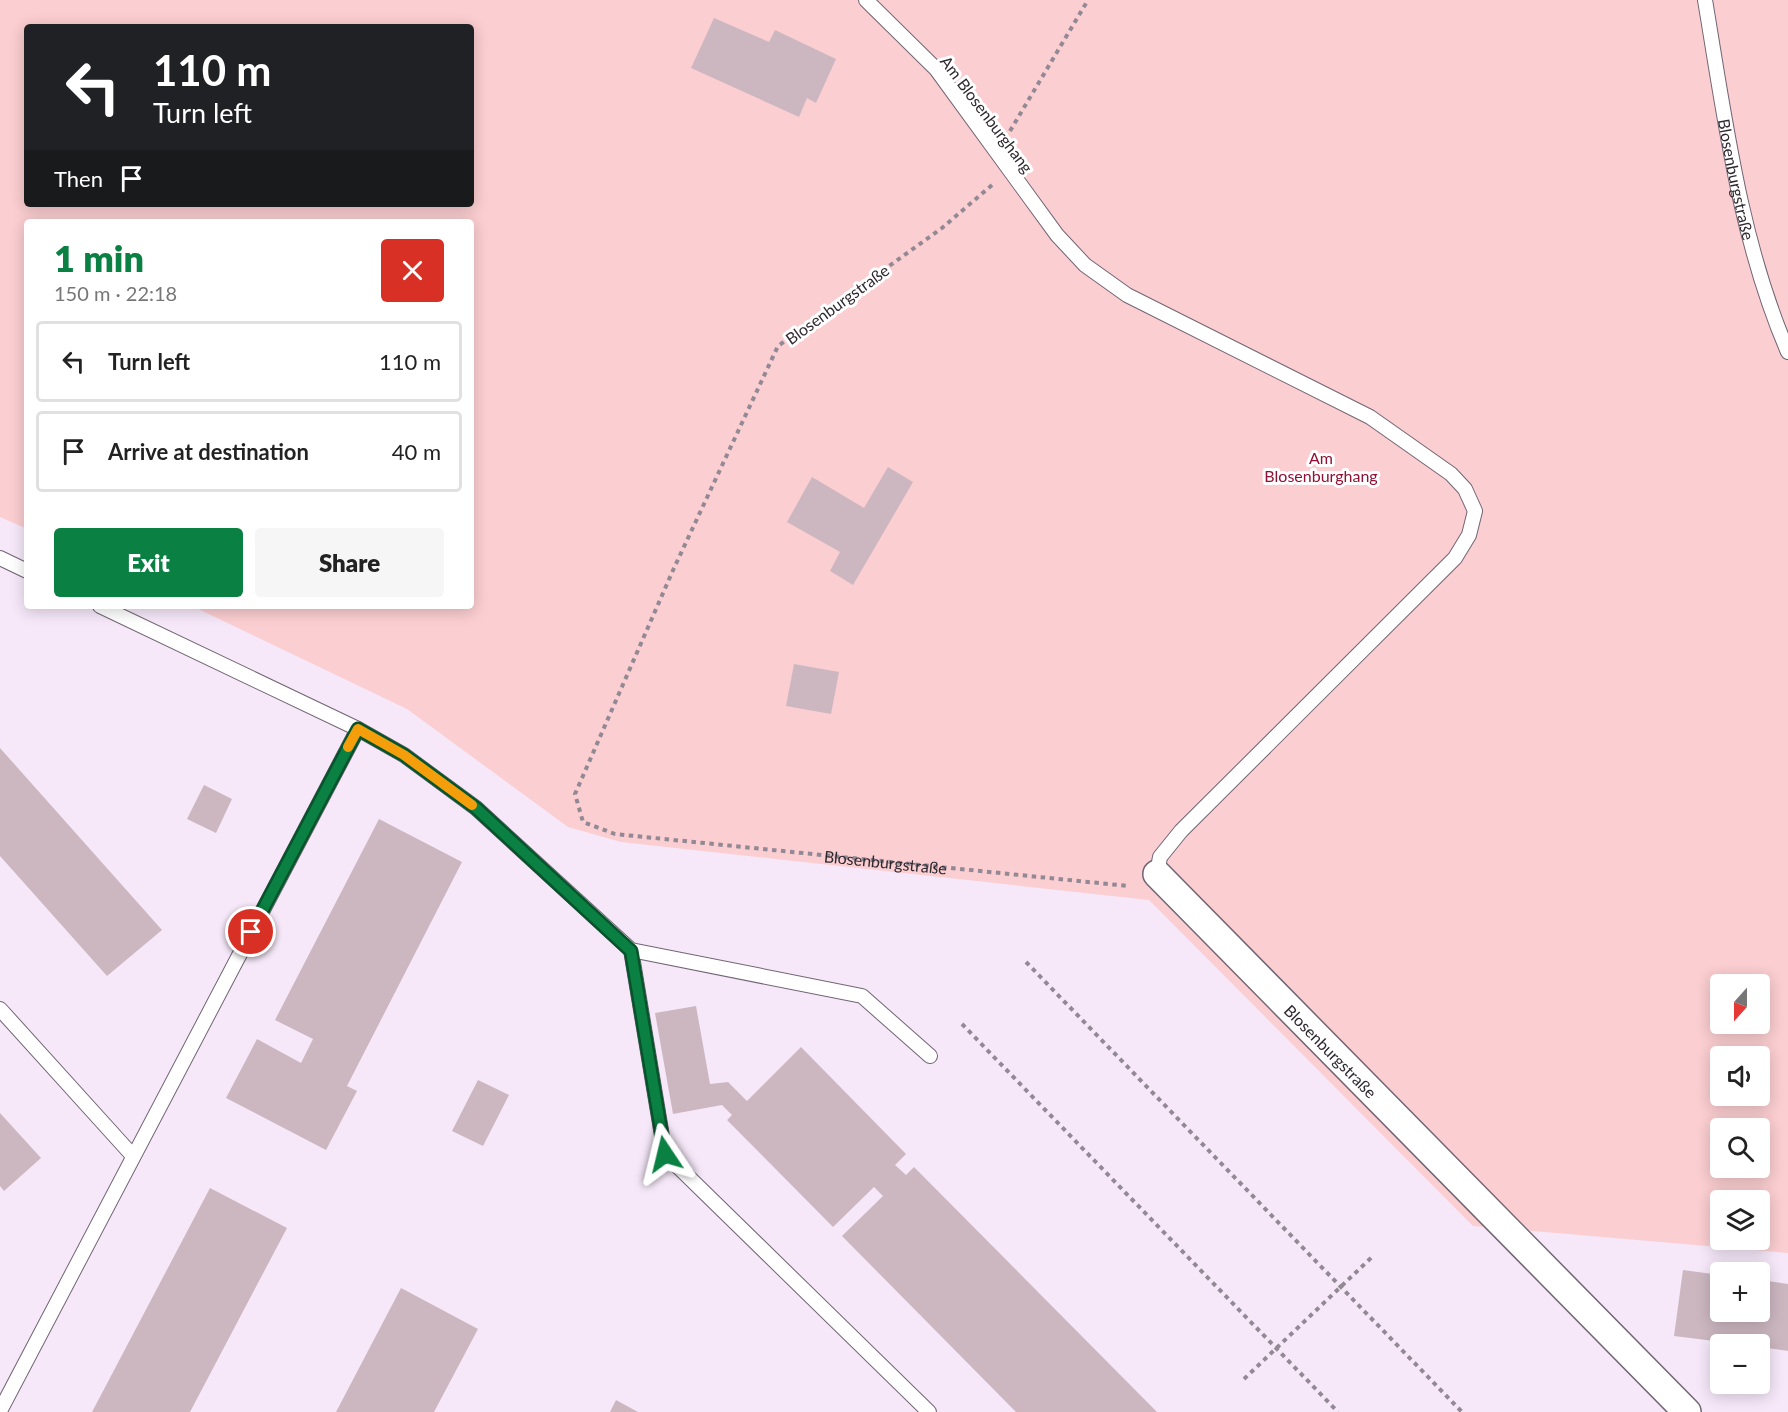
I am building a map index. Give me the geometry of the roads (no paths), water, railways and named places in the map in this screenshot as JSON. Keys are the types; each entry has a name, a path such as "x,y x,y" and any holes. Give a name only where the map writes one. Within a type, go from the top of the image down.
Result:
{"street":[{"name":"Blosenburgstraße","path":"1157,874 1687,1412"}],"lane":[{"name":"Am Blosenburghang","path":"866,0 936,69 1058,235 1085,265 1127,295 1370,417 1451,474 1465,489 1475,511 1469,535 1455,558 1181,831 1160,857 1157,874"},
{"name":"Blosenburgstraße","path":"1706,0 1734,176 1770,311 1788,352"},
{"path":"0,558 24,570"},
{"path":"106,609 358,729 404,755 476,808 631,951 862,996 930,1056"},
{"path":"1,1407 358,729"},
{"path":"631,951 665,1154 929,1412"},
{"path":"0,1009 133,1156"}]}
